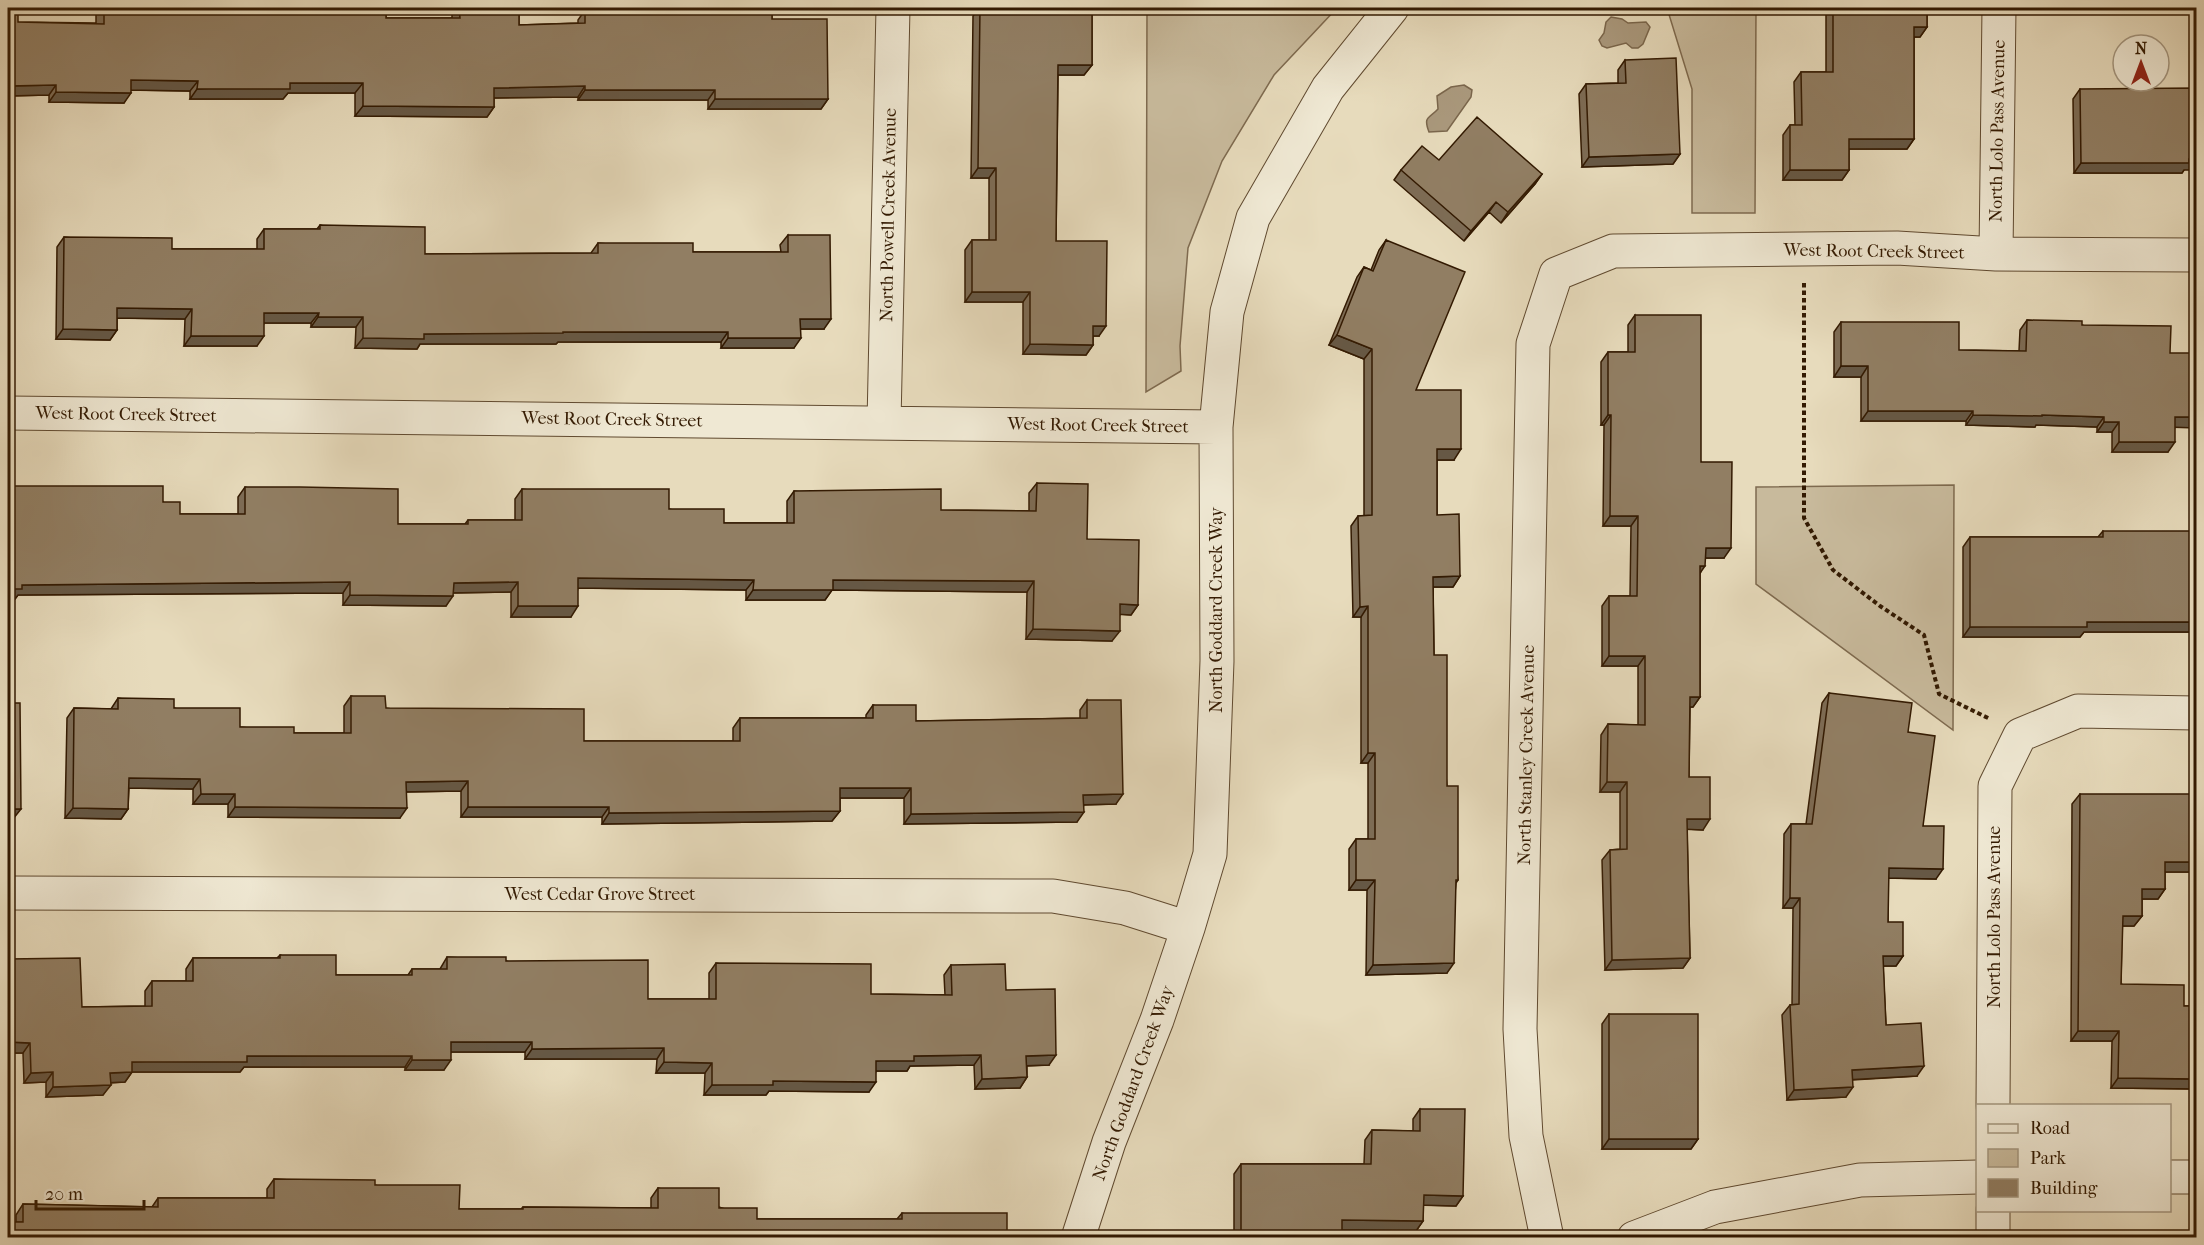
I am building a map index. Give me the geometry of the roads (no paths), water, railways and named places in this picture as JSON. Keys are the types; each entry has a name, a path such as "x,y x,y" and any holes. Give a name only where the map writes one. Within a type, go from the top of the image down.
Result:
{"street":[{"name":"North Powell Creek Avenue","path":"884,422 893,8"},
{"name":"North Goddard Creek Way","path":"1078,1238 1109,1142 1156,1020 1188,928 1210,854 1217,661 1216,426 1227,312 1253,218 1328,88 1392,8"},
{"name":"North Lolo Pass Avenue","path":"1996,254 1999,8"},
{"name":"West Root Creek Street","path":"1556,274 1613,251 1897,248 1996,254 2196,255"},
{"name":"North Stanley Creek Avenue","path":"1547,1238 1526,1136 1520,1029 1533,344 1556,274"},
{"name":"West Root Creek Street","path":"8,413 1216,426"},
{"name":"North Lolo Pass Avenue","path":"1993,1104 1995,786 2020,735 2078,711 2196,713"},
{"name":"West Cedar Grove Street","path":"8,893 1053,896 1125,908 1188,928"},
{"path":"1634,1238 1715,1207 1860,1180 1976,1177"},
{"path":"2171,1177 2196,1177"},
{"path":"1993,1212 1993,1238"}]}
